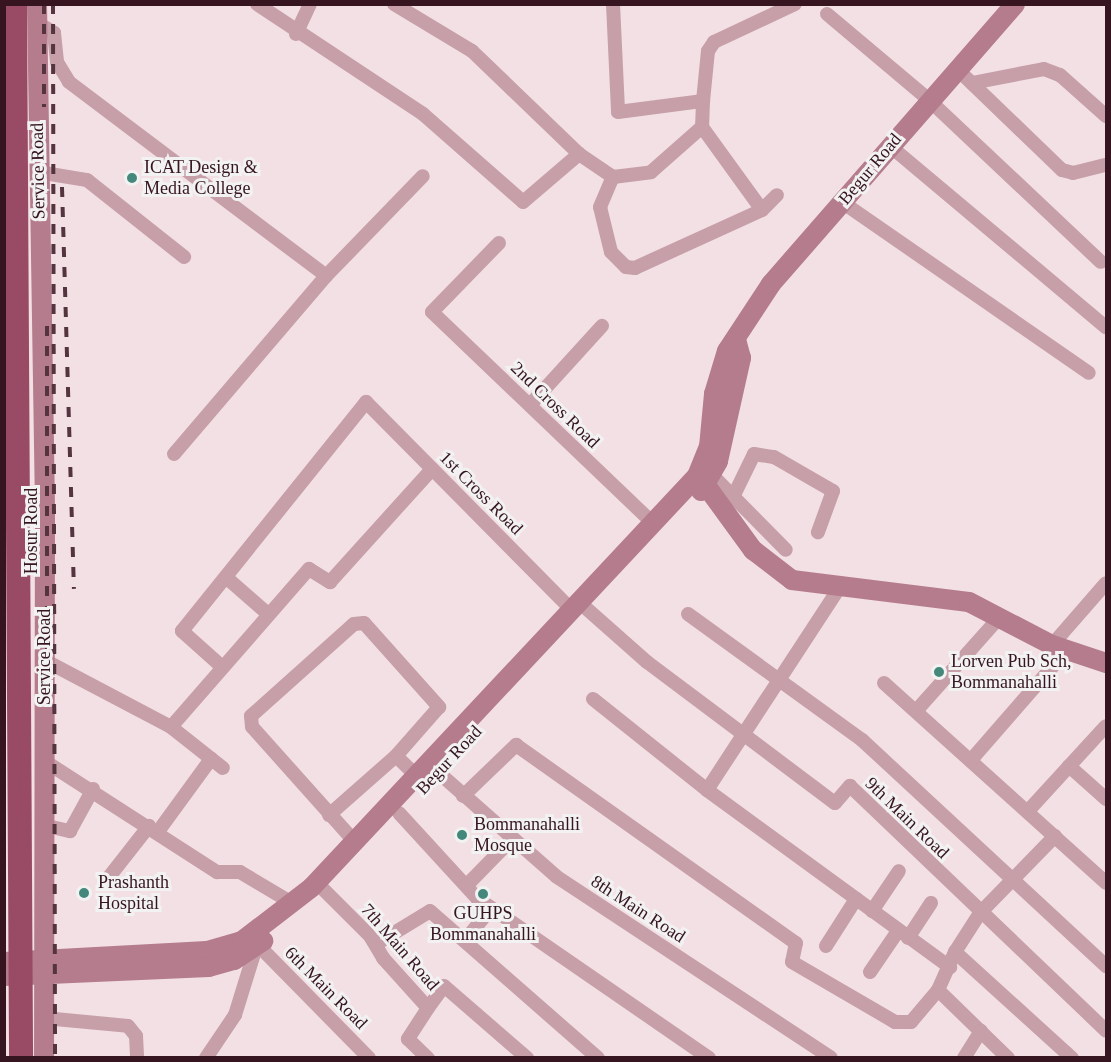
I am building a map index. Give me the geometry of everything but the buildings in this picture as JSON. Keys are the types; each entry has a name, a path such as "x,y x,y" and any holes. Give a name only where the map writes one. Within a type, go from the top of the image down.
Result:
{"highway":[{"path":"15,4 21,1058"},
{"name":"Hosur Road","path":"33,1058 38,967 34,10"},
{"path":"4,665 6,1058"}],"main road":[{"name":"Begur Road","path":"4,976 38,967 207,951 242,941 294,904 579,609 714,485 741,358 737,343 786,264 1015,4"},
{"name":"Service Road","path":"34,10 44,660 43,825 38,967 44,1018 44,1058"},
{"name":"Begur Road","path":"38,967 209,967 234,960 257,944 323,889 439,773 654,524 714,485"},
{"path":"714,485 718,506 763,555 792,579 969,602 998,619 1060,647 1107,663"},
{"path":"4,962 38,967"}],"street":[{"path":"257,4 296,34 423,114 523,202 579,154"},
{"path":"296,34 310,4"},
{"path":"394,4 472,51 579,154 613,177 651,172 702,127"},
{"path":"613,4 618,112 703,101"},
{"path":"762,210 702,127 708,51 714,42 795,4"},
{"path":"34,10 54,33 57,62 69,82 326,276"},
{"path":"827,14 929,100 1101,262"},
{"path":"957,68 1062,170 1073,173 1107,165"},
{"path":"972,83 1044,69 1060,75 1107,116"},
{"path":"890,146 1107,327"},
{"path":"38,172 87,180 184,257"},
{"path":"174,454 326,276 423,176"},
{"path":"613,177 600,207 611,252 626,267 635,268 762,210 777,195"},
{"path":"842,202 1089,373"},
{"name":"2nd Cross Road","path":"499,243 432,312 654,524"},
{"path":"530,405 602,326"},
{"name":"1st Cross Road","path":"228,579 366,402 432,469 579,609"},
{"path":"786,550 714,485 754,454 774,457 833,491 818,531"},
{"path":"171,727 220,665 309,569 330,582 432,469"},
{"path":"220,665 182,631 228,579 267,614"},
{"path":"970,760 1060,647 1107,583"},
{"path":"707,790 782,682 842,585"},
{"name":"9th Main Road","path":"579,609 835,803 850,786 980,913 1107,1031"},
{"path":"688,614 862,740 1107,966"},
{"path":"916,711 998,619"},
{"path":"329,815 396,756 439,707 360,622 250,716 252,727 329,815 356,842"},
{"path":"44,660 171,727 223,768"},
{"path":"884,683 1107,883"},
{"path":"593,699 707,790 950,967"},
{"path":"1028,811 1107,726"},
{"path":"463,796 516,745 796,942 792,962 895,1022 911,1022 938,990 955,952 980,913 1055,836"},
{"path":"396,756 418,777"},
{"path":"109,877 153,830 211,759"},
{"path":"43,760 93,789 217,872 240,872 294,904"},
{"path":"1069,766 1107,799"},
{"name":"8th Main Road","path":"439,773 510,840 557,877 831,1058"},
{"path":"43,825 70,831 93,789"},
{"path":"399,813 491,908 709,1058"},
{"path":"468,884 510,840"},
{"path":"872,911 899,871"},
{"name":"7th Main Road","path":"323,889 376,944 428,1008 408,1039 429,1058"},
{"path":"826,946 856,899"},
{"path":"870,972 931,903"},
{"path":"467,938 491,908"},
{"path":"376,944 430,911 467,938 598,1058"},
{"path":"206,1058 235,1015 257,944"},
{"name":"6th Main Road","path":"257,944 369,1058"},
{"path":"955,952 1072,1058"},
{"path":"428,1008 444,986 527,1058"},
{"path":"938,990 1008,1058"},
{"path":"44,1018 128,1026 136,1036 137,1058"},
{"path":"964,1058 981,1031"}],"railway":[{"path":"44,4 44,107"},
{"path":"53,4 55,1058"},
{"path":"62,187 74,589"},
{"path":"47,326 47,707"}],"place":[{"name":"ICAT Design & Media College","path":"132,178"},
{"name":"Lorven Pub Sch, Bommanahalli","path":"939,672"},
{"name":"Bommanahalli Mosque","path":"462,835"},
{"name":"Prashanth Hospital","path":"84,893"},
{"name":"GUHPS Bommanahalli","path":"483,894"}]}
